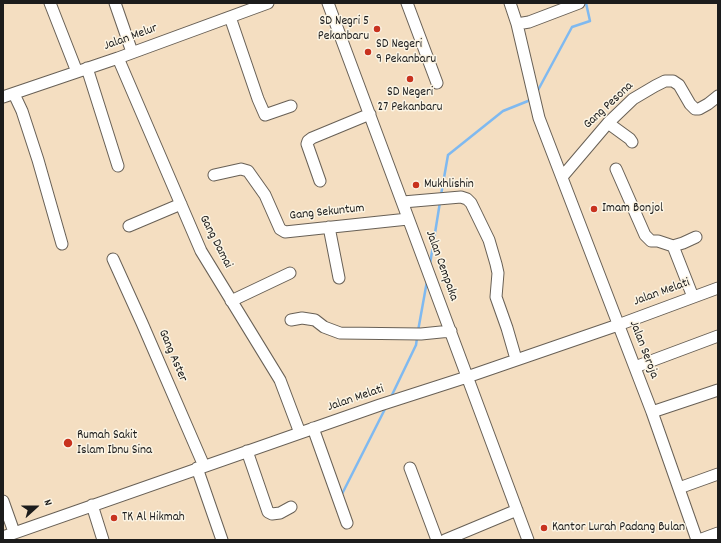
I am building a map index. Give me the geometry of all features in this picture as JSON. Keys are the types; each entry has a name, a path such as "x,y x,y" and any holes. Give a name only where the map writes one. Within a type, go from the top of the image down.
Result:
{"street":[{"path":"50,3 82,70 118,166"},
{"path":"115,3 132,52"},
{"name":"Jalan Melur","path":"3,97 118,58 230,17 251,6 268,3"},
{"name":"Jalan Cempaka","path":"328,3 528,540"},
{"path":"407,3 437,83"},
{"path":"510,3 517,24 529,22 579,4"},
{"path":"230,17 264,114 266,115 291,106"},
{"name":"Jalan Seroja","path":"517,24 539,118 652,412 698,540"},
{"name":"Gang Damai","path":"118,58 201,251 280,380 300,433"},
{"name":"Gang Pesona","path":"562,177 608,122 643,92 665,81 673,81 679,85 690,104 695,109 699,109 708,104 718,96"},
{"path":"14,94 22,111 38,160 62,244"},
{"path":"320,181 308,141 370,114"},
{"path":"608,122 632,142"},
{"name":"Gang Sekuntum","path":"214,175 241,169 248,171 265,195 282,232 408,219"},
{"path":"616,169 645,236 651,241 658,241 673,246 696,237"},
{"path":"403,202 461,197 471,202 489,240 498,272 496,297 516,359"},
{"path":"129,226 181,204"},
{"path":"329,227 339,278"},
{"path":"673,246 693,297"},
{"name":"Gang Aster","path":"113,259 142,323 201,467 222,540"},
{"path":"232,301 290,273"},
{"name":"Jalan Melati","path":"3,537 313,428 618,325 718,288"},
{"path":"291,320 302,318 314,320 324,327 340,333 421,334 450,331"},
{"path":"635,368 718,336"},
{"path":"652,412 718,390"},
{"path":"313,428 347,523"},
{"path":"247,451 268,512 272,514 280,513 291,507"},
{"path":"410,468 437,540"},
{"path":"679,488 718,474"},
{"path":"3,501 14,532"},
{"path":"92,505 103,540"},
{"path":"445,540 517,510"},
{"path":"698,540 718,533"}],"waterway":[{"path":"537,92 572,27 590,21 586,3"},
{"path":"441,195 448,155 503,111 531,99"},
{"path":"430,264 440,202"},
{"path":"418,331 427,281"},
{"path":"391,397 416,345 417,338"},
{"path":"342,494 386,407"}],"place":[{"name":"SD Negri 5 Pekanbaru","path":"377,29"},
{"name":"SD Negeri 9 Pekanbaru","path":"368,52"},
{"name":"SD Negeri 27 Pekanbaru","path":"410,79"},
{"name":"Mukhlishin","path":"416,185"},
{"name":"Imam Bonjol","path":"594,209"},
{"name":"Rumah Sakit Islam Ibnu Sina","path":"68,443"},
{"name":"TK Al Hikmah","path":"114,518"},
{"name":"Kantor Lurah Padang Bulan","path":"544,528"}]}
